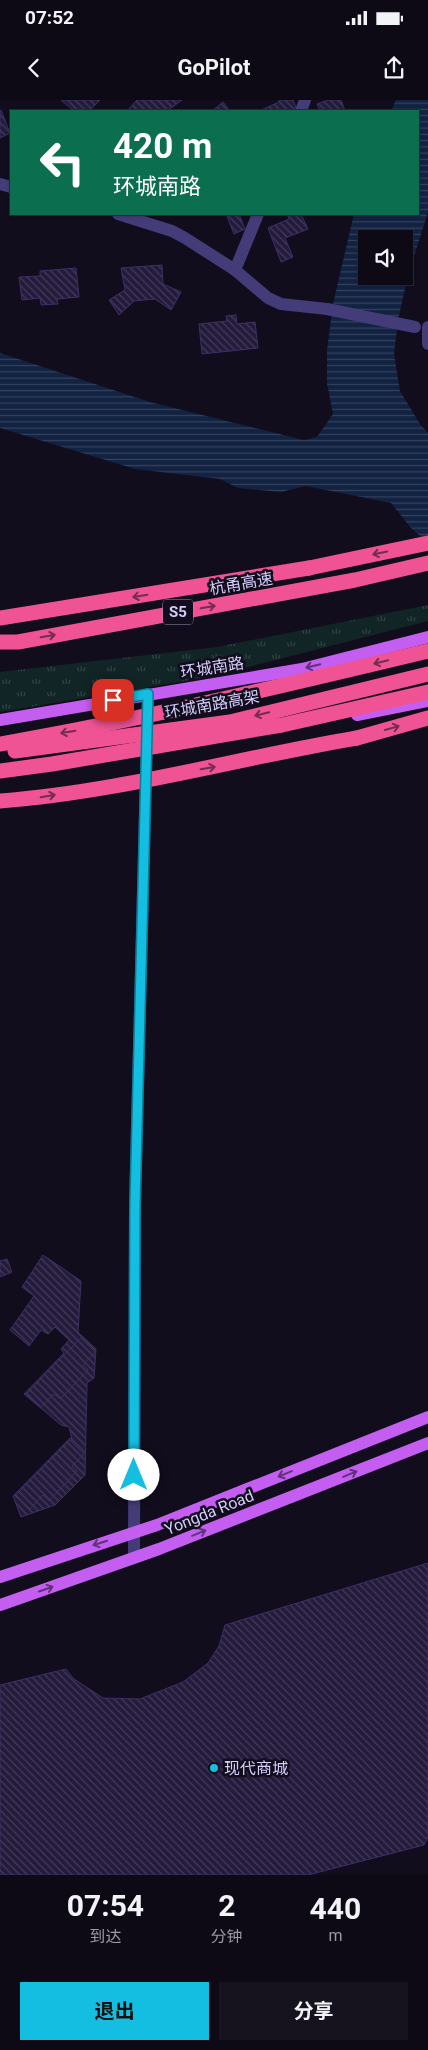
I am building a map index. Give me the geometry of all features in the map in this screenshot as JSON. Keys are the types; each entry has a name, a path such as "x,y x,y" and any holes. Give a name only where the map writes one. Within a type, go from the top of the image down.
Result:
{"highway":[{"name":"杭甬高速","path":"0,618 309,568 428,543"},
{"name":"杭甬高速","path":"0,642 18,642 355,580 428,562"},
{"path":"0,744 74,731 243,696 428,651"},
{"name":"环城南路高架","path":"0,753 230,722 428,674"},
{"name":"环城南路高架","path":"0,771 282,725 428,692"},
{"path":"0,801 76,792 217,766 357,738 428,718"}],"main road":[{"name":"环城南路","path":"0,720 302,669 428,638"},
{"path":"0,777 146,755 428,701"},
{"name":"Yongda Road","path":"0,1577 157,1525 428,1417"},
{"name":"Yongda Road","path":"0,1605 134,1558 428,1443"}],"street":[{"path":"121,215 172,231 235,270 268,298 281,304 327,309 424,327 428,344"},
{"path":"235,270 258,215"},
{"path":"134,1558 135,1205 148,694"}],"green space":[{"path":"428,605 428,621 209,677 0,712 0,672 217,647"}],"water":[{"path":"396,100 428,100 428,212 413,259 413,230 358,230 358,285 406,285 398,320 394,354 400,391 420,424 428,433 428,543 411,528 391,503 306,486 281,492 238,488 220,479 135,469 0,428 0,353 150,402 304,440 317,437 333,414 327,383 327,350 333,304 354,215 419,215 419,110 391,110"}],"building":[{"path":"61,100 100,100 90,110 73,110"},
{"path":"137,100 182,100 168,110 128,110"},
{"path":"279,100 293,100 297,110 261,110 279,102"},
{"path":"328,100 341,100 345,110 320,110 317,104"},
{"path":"223,102 229,110 213,110"},
{"path":"0,111 10,133 0,138"},
{"path":"226,215 239,215 245,229 234,234"},
{"path":"287,215 301,215 308,229 285,238 293,257 281,262 268,228 289,219"},
{"path":"162,265 163,284 181,292 171,310 155,299 134,301 119,315 109,300 125,290 121,268"},
{"path":"76,268 79,297 57,299 58,304 41,305 40,298 22,300 19,277 40,276 40,271"},
{"path":"236,315 237,324 255,322 258,348 202,354 199,324 227,321 226,316"},
{"path":"43,1255 81,1281 78,1332 96,1349 94,1378 87,1383 85,1475 55,1505 21,1517 13,1496 70,1438 72,1439 69,1427 61,1425 24,1394 64,1353 61,1349 69,1340 55,1327 48,1334 41,1330 29,1346 10,1330 34,1296 22,1287"},
{"path":"7,1259 12,1272 0,1277 0,1261"},
{"path":"81,1338 95,1352 83,1365 88,1370 60,1399 54,1394 41,1407 27,1393"},
{"path":"70,1440 84,1454 72,1466 77,1471 49,1501 43,1495 30,1509 16,1495"},
{"name":"现代商城","path":"428,1563 428,1837 424,1845 308,1875 0,1875 0,1685 66,1669 74,1679 103,1698 140,1699 183,1682 208,1663 219,1646 225,1625"}],"place":[{"name":"现代商城","path":"214,1768"}],"route":[{"path":"113,700 148,694 135,1205 134,1475"}]}
